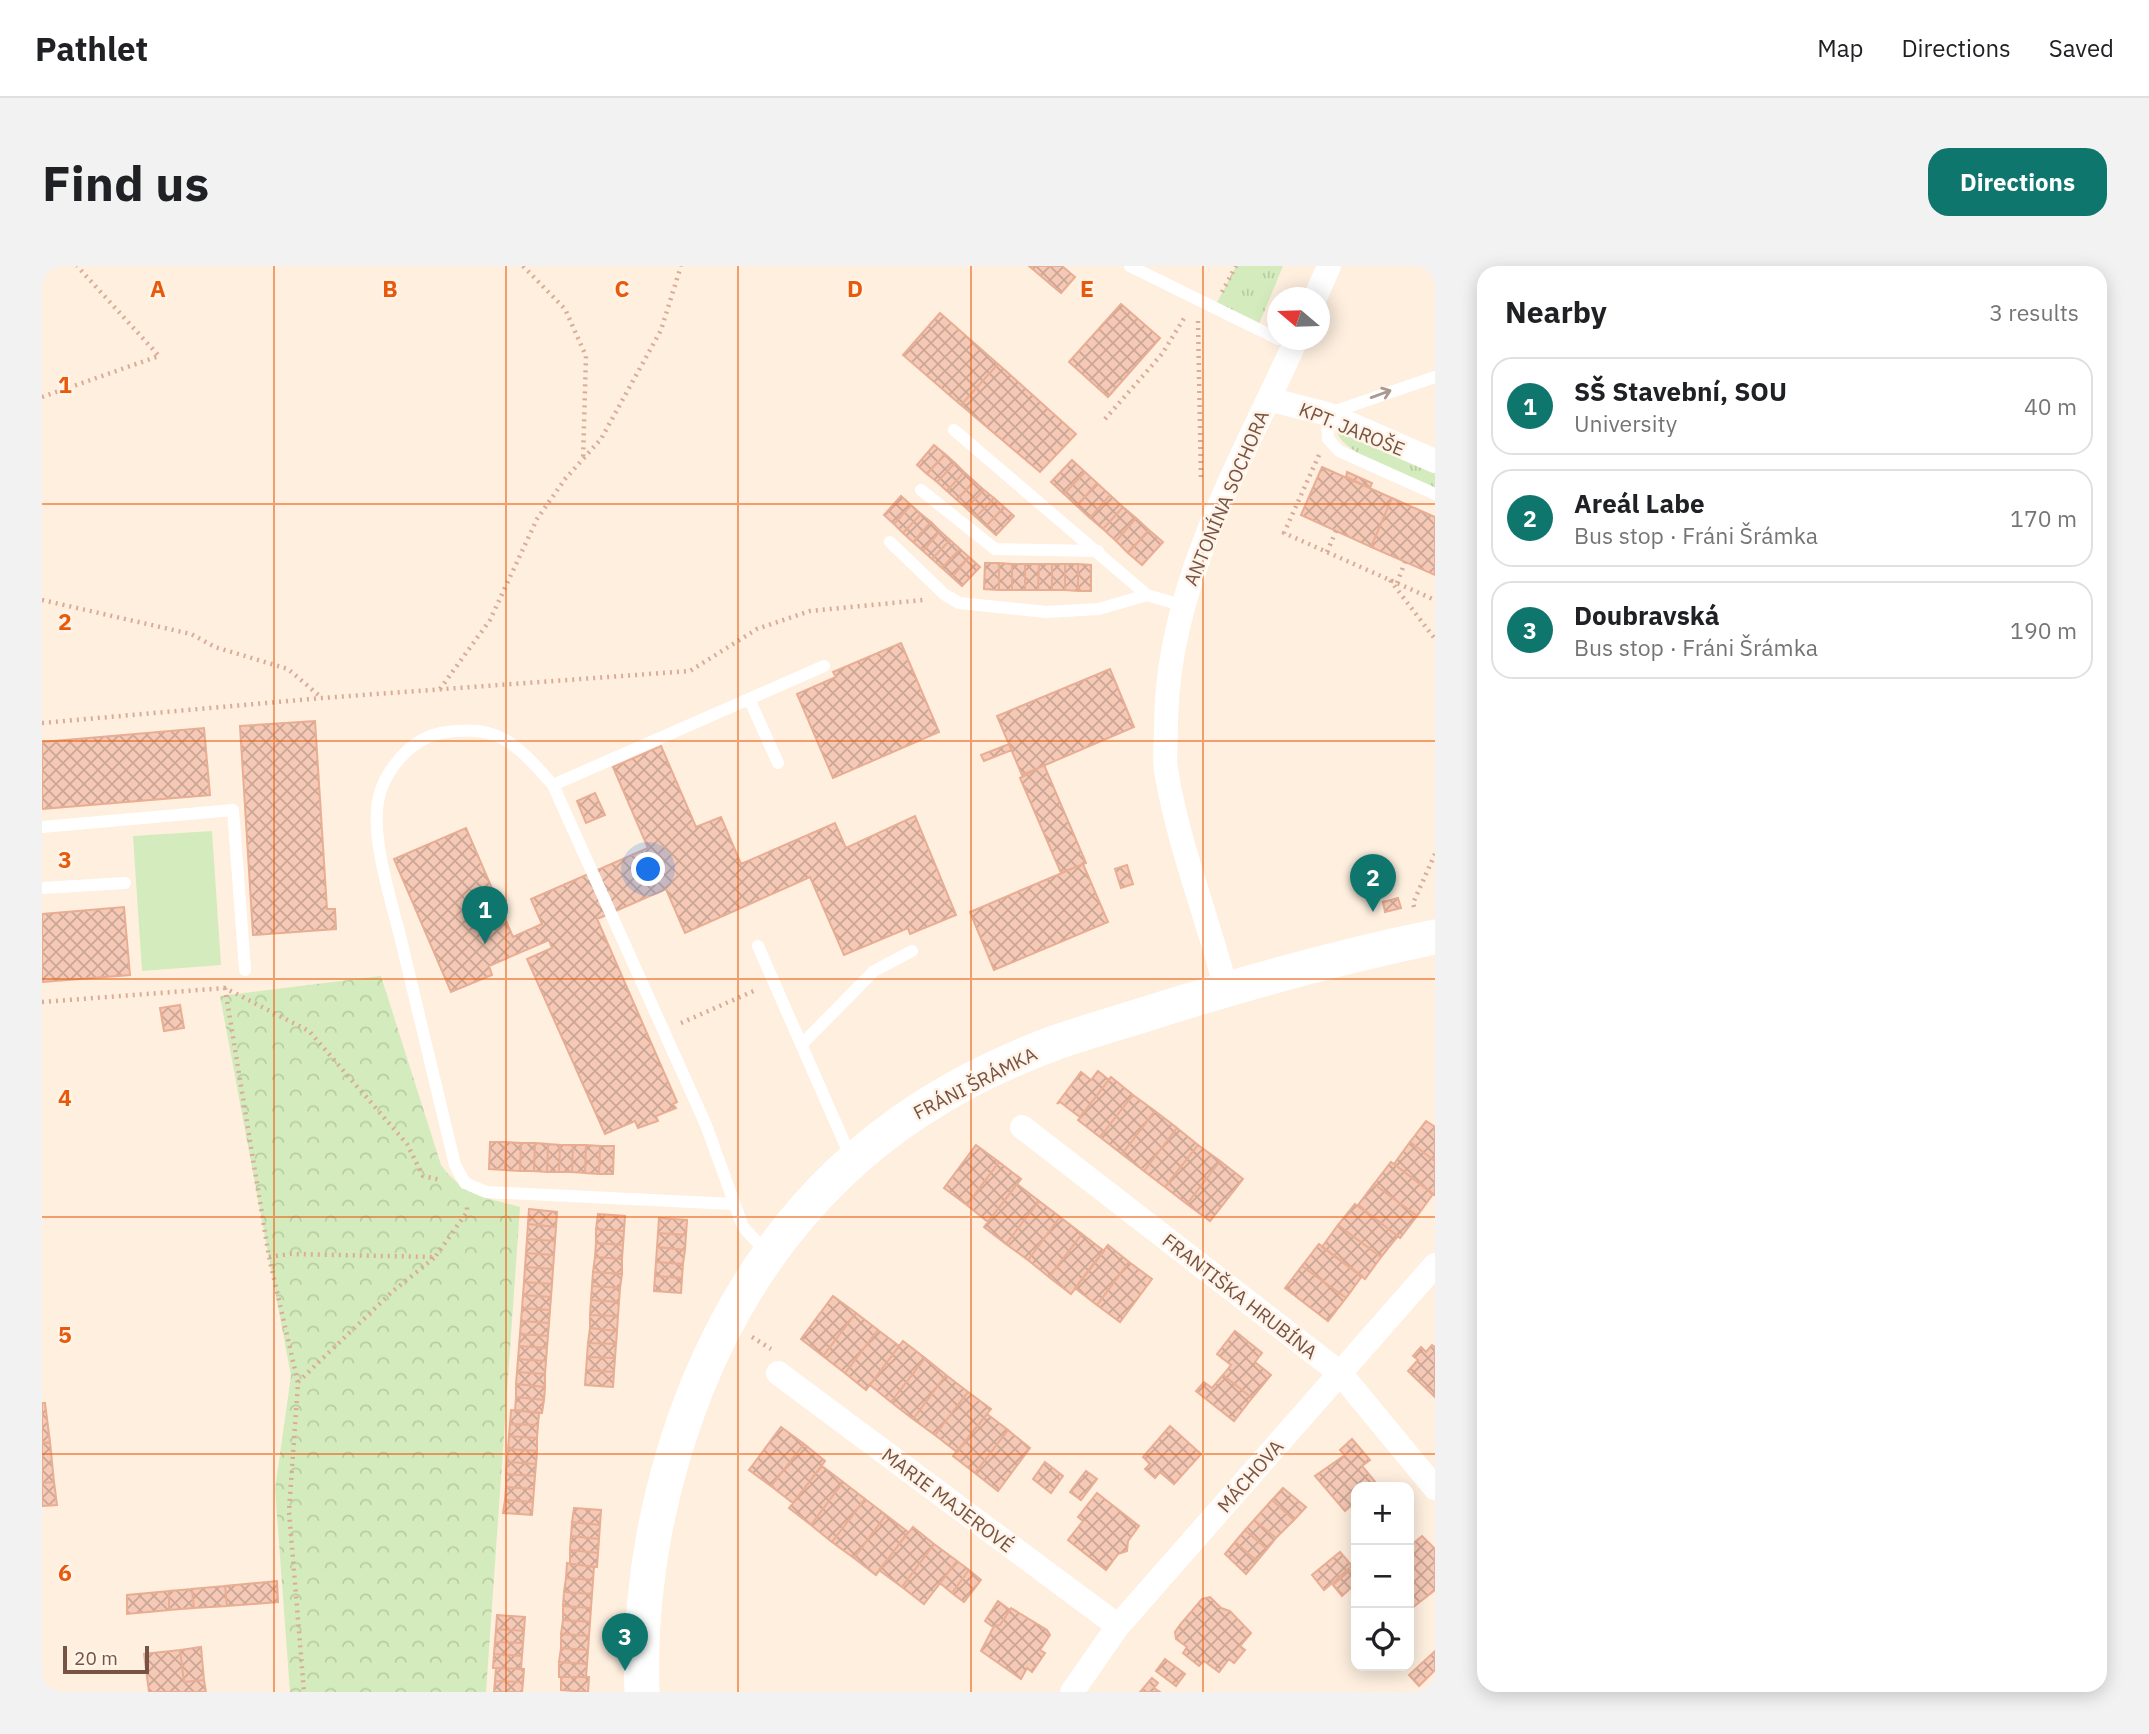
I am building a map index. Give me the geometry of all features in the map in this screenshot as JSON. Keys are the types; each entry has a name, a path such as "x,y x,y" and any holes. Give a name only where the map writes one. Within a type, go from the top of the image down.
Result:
{"street":[{"path":"1320,287 1329,266"},
{"name":"ANTONÍNA SOCHORA","path":"1226,989 1204,908 1180,839 1166,767 1166,683 1181,605 1215,518 1269,399 1283,350"},
{"name":"KPT. JAROŠE","path":"1269,399 1328,427 1435,461"},
{"name":"FRÁNI ŠRÁMKA","path":"642,1692 645,1616 662,1490 680,1431 727,1322 748,1281 800,1212 852,1160 900,1122 952,1090 1057,1042 1226,989 1435,937"},
{"name":"FRANTIŠKA HRUBÍNA","path":"1023,1127 1340,1373 1435,1488"},
{"name":"MÁCHOVA","path":"1072,1692 1118,1626 1435,1265"},
{"name":"MARIE MAJEROVÉ","path":"778,1373 1118,1626"}],"lane":[{"path":"1130,266 1267,332"},
{"path":"1435,377 1328,427 1339,451 1435,494"},
{"path":"954,430 1147,595 1181,605"},
{"path":"921,490 995,549 1098,551"},
{"path":"890,542 944,594 959,603 1046,612 1099,609 1147,595"},
{"path":"553,785 750,701 824,666"},
{"path":"750,701 778,763"},
{"path":"733,1204 471,1193 455,1164 384,870 377,810 389,773 404,752 435,734 464,729 493,732 518,746 553,785 706,1125 743,1227 768,1254"},
{"path":"42,827 233,810 245,970"},
{"path":"42,888 125,883"},
{"path":"758,946 852,1160"},
{"path":"801,1045 874,971 912,951"}],"path":[{"path":"42,397 159,356 77,266"},
{"path":"523,266 565,309 586,356 583,461"},
{"path":"440,690 490,620 537,519 565,479 601,439 661,330 681,266"},
{"path":"1105,419 1163,354 1196,299"},
{"path":"1196,299 1201,383 1199,474 1215,518"},
{"path":"1328,427 1284,533 1435,600"},
{"path":"1327,552 1336,531"},
{"path":"1397,583 1405,562"},
{"path":"1389,580 1435,639"},
{"path":"42,723 322,698 690,671 757,629 810,611 915,602 944,594"},
{"path":"42,600 191,634 215,647 288,669 322,698"},
{"path":"1414,907 1413,903 1435,854"},
{"path":"662,1031 773,983"},
{"path":"225,988 269,1257 298,1383 289,1511 304,1692"},
{"path":"42,1002 225,988 309,1031 407,1144 422,1176 442,1180 471,1193 467,1212 435,1257 393,1291 298,1383"},
{"path":"269,1257 290,1254 435,1257"},
{"path":"727,1322 788,1359 778,1373"}],"green space":[{"path":"1236,266 1283,266 1274,287 1267,287 1267,305 1257,329 1214,308"},
{"path":"1337,429 1435,472 1435,488 1362,455 1340,438"},
{"path":"212,831 221,965 142,971 133,836"},
{"path":"381,976 441,1165 458,1183 476,1194 520,1207 486,1692 290,1692 275,1489 291,1376 220,996"}],"building":[{"path":"1029,266 1062,266 1075,277 1061,293"},
{"path":"1121,304 1160,338 1108,397 1069,362"},
{"path":"940,313 998,364 961,405 903,355"},
{"path":"998,364 1076,434 1040,472 961,405"},
{"path":"934,445 945,454 927,474 917,465"},
{"path":"945,454 955,463 937,482 927,474"},
{"path":"1072,460 1085,472 1064,494 1051,482"},
{"path":"955,463 964,472 947,491 937,482"},
{"path":"1322,467 1392,498 1371,547 1301,515"},
{"path":"964,472 974,481 957,500 947,491"},
{"path":"1085,472 1097,483 1077,506 1064,494"},
{"path":"1347,472 1372,483 1370,488 1346,477"},
{"path":"974,481 984,490 966,508 957,500"},
{"path":"1097,483 1110,495 1090,518 1077,506"},
{"path":"984,490 994,498 976,517 966,508"},
{"path":"1110,495 1123,507 1103,529 1090,518"},
{"path":"901,496 911,505 894,524 884,515"},
{"path":"994,498 1004,507 986,526 976,517"},
{"path":"1392,498 1435,517 1435,575 1371,547"},
{"path":"911,505 921,514 903,533 894,524"},
{"path":"1004,507 1014,516 996,535 986,526"},
{"path":"1123,507 1136,518 1116,541 1103,529"},
{"path":"921,514 931,522 913,542 903,533"},
{"path":"1136,518 1149,530 1128,553 1116,541"},
{"path":"931,522 940,531 923,551 913,542"},
{"path":"1149,530 1163,542 1142,565 1128,553"},
{"path":"940,531 950,540 932,559 923,551"},
{"path":"950,540 960,549 942,568 932,559"},
{"path":"960,549 969,557 952,577 942,568"},
{"path":"969,557 980,567 962,586 952,577"},
{"path":"985,563 999,563 999,590 984,589"},
{"path":"999,563 1012,564 1012,590 999,590"},
{"path":"1012,564 1025,564 1025,590 1012,590"},
{"path":"1025,564 1039,564 1038,590 1025,590"},
{"path":"1039,564 1052,564 1052,590 1038,590"},
{"path":"1052,564 1065,564 1065,590 1052,590"},
{"path":"1065,564 1078,564 1078,591 1065,590"},
{"path":"1078,564 1091,565 1091,591 1078,591"},
{"path":"901,643 939,732 833,778 797,694 836,677 833,672"},
{"path":"1110,669 1134,727 1022,775 997,716"},
{"path":"315,721 327,909 335,909 336,929 253,935 240,726"},
{"path":"204,728 210,795 42,809 42,742"},
{"path":"1009,744 1012,750 984,761 981,755"},
{"path":"661,746 696,827 721,817 741,864 835,823 846,848 915,816 956,915 910,934 908,928 844,955 810,877 685,933 666,889 597,919 677,1102 673,1104 676,1108 656,1116 658,1121 638,1128 635,1121 605,1134 527,959 552,948 549,940 489,966 492,975 451,992 394,859 466,828 513,937 542,924 531,899 648,848 613,767"},
{"path":"1044,765 1086,863 1061,873 1020,778"},
{"path":"595,793 605,815 586,823 577,801"},
{"path":"1083,864 1108,922 994,970 970,912"},
{"path":"1127,865 1133,884 1121,888 1115,869"},
{"path":"1398,898 1401,908 1385,912 1383,902"},
{"path":"124,907 130,975 42,982 42,914"},
{"path":"180,1005 184,1028 164,1031 160,1008"},
{"path":"1098,1071 1109,1080 1080,1117 1060,1102 1057,1104 1081,1072 1091,1080"},
{"path":"1111,1077 1133,1095 1100,1137 1078,1120"},
{"path":"1133,1095 1155,1111 1122,1154 1100,1137"},
{"path":"1155,1111 1177,1128 1144,1171 1122,1154"},
{"path":"1426,1121 1435,1127 1435,1161 1410,1142"},
{"path":"1177,1128 1198,1145 1165,1187 1144,1171"},
{"path":"490,1142 506,1142 505,1170 489,1169"},
{"path":"506,1142 521,1143 520,1171 505,1170"},
{"path":"1410,1142 1435,1161 1435,1195 1394,1164"},
{"path":"521,1143 535,1143 534,1171 520,1171"},
{"path":"535,1143 548,1144 547,1172 534,1171"},
{"path":"548,1144 560,1145 559,1172 547,1172"},
{"path":"560,1145 573,1145 572,1172 559,1172"},
{"path":"573,1145 586,1145 585,1173 572,1172"},
{"path":"586,1145 600,1146 599,1174 585,1173"},
{"path":"976,1145 999,1162 967,1205 944,1188"},
{"path":"1198,1145 1220,1161 1187,1204 1165,1187"},
{"path":"600,1146 614,1146 613,1174 599,1174"},
{"path":"1220,1161 1243,1179 1210,1221 1187,1204"},
{"path":"999,1162 1021,1179 988,1222 967,1205"},
{"path":"1391,1162 1433,1194 1417,1216 1374,1184"},
{"path":"1017,1184 1039,1201 1006,1244 984,1227"},
{"path":"1374,1184 1417,1216 1400,1238 1358,1205"},
{"path":"1039,1201 1060,1217 1028,1260 1006,1244"},
{"path":"1355,1204 1398,1236 1381,1257 1338,1225"},
{"path":"529,1209 557,1212 556,1227 528,1224"},
{"path":"598,1214 625,1216 624,1231 596,1229"},
{"path":"1060,1217 1082,1234 1049,1277 1028,1260"},
{"path":"659,1218 687,1220 686,1235 658,1233"},
{"path":"528,1224 556,1227 555,1241 527,1239"},
{"path":"1338,1225 1381,1257 1365,1279 1322,1247"},
{"path":"596,1229 624,1231 623,1245 596,1243"},
{"path":"658,1233 686,1235 685,1250 657,1247"},
{"path":"1082,1234 1104,1251 1071,1294 1049,1277"},
{"path":"527,1239 555,1241 554,1255 526,1253"},
{"path":"596,1243 623,1245 622,1259 595,1257"},
{"path":"1319,1244 1362,1276 1346,1298 1302,1266"},
{"path":"1108,1245 1129,1262 1097,1305 1075,1288"},
{"path":"657,1247 685,1250 683,1264 656,1262"},
{"path":"526,1253 554,1255 553,1269 525,1267"},
{"path":"595,1257 622,1259 622,1274 593,1272"},
{"path":"656,1262 683,1264 682,1278 655,1276"},
{"path":"1129,1262 1152,1279 1120,1322 1097,1305"},
{"path":"1302,1266 1346,1298 1328,1321 1285,1288"},
{"path":"525,1267 553,1269 552,1284 524,1282"},
{"path":"593,1272 622,1274 620,1288 592,1286"},
{"path":"655,1276 682,1278 681,1293 654,1291"},
{"path":"524,1282 552,1284 551,1297 523,1295"},
{"path":"592,1286 620,1288 619,1302 591,1300"},
{"path":"523,1295 551,1297 550,1310 522,1308"},
{"path":"833,1296 856,1313 823,1356 801,1339"},
{"path":"591,1300 619,1302 618,1316 590,1315"},
{"path":"522,1308 550,1310 549,1323 521,1321"},
{"path":"856,1313 878,1330 845,1373 823,1356"},
{"path":"590,1315 618,1316 617,1331 590,1328"},
{"path":"521,1321 549,1323 548,1336 520,1334"},
{"path":"590,1328 617,1331 616,1344 588,1343"},
{"path":"878,1330 899,1346 866,1390 845,1373"},
{"path":"1235,1331 1262,1353 1255,1362 1271,1375 1252,1398 1223,1375 1231,1365 1217,1354"},
{"path":"520,1334 548,1336 547,1348 519,1346"},
{"path":"903,1341 925,1358 891,1402 870,1385"},
{"path":"588,1343 616,1344 615,1358 587,1357"},
{"path":"1432,1345 1435,1347 1435,1397 1408,1371 1418,1360 1413,1356 1421,1347 1426,1352"},
{"path":"519,1346 547,1348 546,1361 518,1359"},
{"path":"587,1357 615,1358 614,1372 586,1370"},
{"path":"925,1358 946,1375 913,1419 891,1402"},
{"path":"518,1359 546,1361 545,1374 517,1372"},
{"path":"586,1370 614,1372 613,1387 585,1385"},
{"path":"517,1372 545,1374 545,1387 516,1384"},
{"path":"946,1375 968,1392 935,1435 913,1419"},
{"path":"1223,1375 1252,1398 1234,1421 1196,1391 1204,1382 1212,1388"},
{"path":"516,1384 545,1387 544,1400 516,1397"},
{"path":"968,1392 991,1409 957,1452 935,1435"},
{"path":"516,1397 544,1400 542,1413 515,1410"},
{"path":"42,1403 45,1403 50,1442 42,1443"},
{"path":"511,1410 539,1413 538,1425 510,1424"},
{"path":"987,1414 1008,1430 975,1473 953,1456"},
{"path":"510,1424 538,1425 537,1438 509,1436"},
{"path":"1170,1426 1201,1454 1174,1484 1160,1472 1155,1478 1145,1469 1150,1464 1143,1457"},
{"path":"781,1427 804,1444 771,1486 749,1470"},
{"path":"1008,1430 1030,1448 998,1491 975,1473"},
{"path":"509,1436 537,1438 537,1451 508,1449"},
{"path":"1352,1439 1370,1460 1362,1466 1375,1482 1351,1482 1351,1506 1345,1511 1315,1476 1345,1455 1340,1450"},
{"path":"50,1442 54,1482 42,1483 42,1443"},
{"path":"804,1444 825,1461 793,1503 771,1486"},
{"path":"508,1449 537,1451 536,1464 507,1462"},
{"path":"507,1462 536,1464 535,1476 506,1474"},
{"path":"1045,1462 1063,1476 1051,1493 1033,1479"},
{"path":"822,1466 843,1482 811,1525 789,1508"},
{"path":"1086,1471 1097,1479 1081,1500 1070,1492"},
{"path":"506,1474 535,1476 534,1489 506,1487"},
{"path":"54,1482 57,1505 42,1506 42,1483"},
{"path":"843,1482 865,1499 832,1542 811,1525"},
{"path":"506,1487 534,1489 533,1502 505,1500"},
{"path":"1283,1488 1306,1507 1294,1520 1272,1500"},
{"path":"1097,1493 1139,1526 1128,1541 1127,1551 1118,1554 1106,1570 1068,1540 1083,1521 1078,1517"},
{"path":"865,1499 886,1515 854,1558 832,1542"},
{"path":"505,1500 533,1502 532,1515 503,1513"},
{"path":"1272,1500 1294,1520 1276,1538 1254,1520"},
{"path":"574,1508 601,1510 600,1525 572,1522"},
{"path":"886,1515 908,1532 876,1575 854,1558"},
{"path":"1254,1520 1276,1538 1267,1549 1245,1530"},
{"path":"572,1522 600,1525 599,1539 571,1536"},
{"path":"913,1527 934,1544 902,1587 879,1570"},
{"path":"1245,1530 1267,1549 1257,1561 1235,1542"},
{"path":"571,1536 599,1539 598,1553 570,1550"},
{"path":"1422,1536 1435,1549 1435,1590 1414,1606 1414,1545"},
{"path":"1235,1542 1257,1561 1246,1574 1225,1554"},
{"path":"934,1544 957,1561 924,1604 902,1587"},
{"path":"570,1550 598,1553 597,1567 570,1564"},
{"path":"1340,1552 1351,1565 1324,1590 1312,1575"},
{"path":"957,1561 969,1570 952,1593 940,1583"},
{"path":"567,1563 594,1567 593,1580 566,1578"},
{"path":"969,1570 981,1580 964,1602 952,1593"},
{"path":"1350,1570 1351,1588 1342,1596 1333,1585"},
{"path":"566,1578 593,1580 592,1594 564,1592"},
{"path":"277,1581 278,1602 227,1606 225,1586"},
{"path":"225,1586 227,1606 194,1608 192,1589"},
{"path":"192,1589 194,1608 169,1610 169,1591"},
{"path":"169,1591 169,1610 127,1614 127,1595"},
{"path":"564,1592 592,1594 591,1608 563,1606"},
{"path":"1210,1597 1221,1608 1230,1611 1251,1633 1240,1646 1245,1650 1234,1663 1229,1659 1219,1672 1204,1661 1199,1666 1183,1653 1187,1647 1176,1639 1175,1632 1202,1599"},
{"path":"998,1601 1010,1610 1000,1625 993,1627 985,1621"},
{"path":"563,1606 591,1608 590,1622 563,1620"},
{"path":"1011,1608 1047,1630 1050,1635 1040,1650 1045,1653 1032,1672 1027,1668 1021,1679 981,1651 994,1626 1000,1625"},
{"path":"497,1615 525,1617 524,1631 496,1629"},
{"path":"563,1620 590,1622 589,1636 561,1634"},
{"path":"496,1629 524,1631 523,1643 495,1642"},
{"path":"561,1634 589,1636 588,1650 561,1648"},
{"path":"495,1642 523,1643 522,1656 494,1654"},
{"path":"201,1647 204,1680 184,1682 180,1650"},
{"path":"561,1648 588,1650 587,1664 559,1662"},
{"path":"180,1650 184,1682 204,1680 206,1692 149,1692 144,1654"},
{"path":"1435,1651 1435,1670 1419,1686 1409,1675"},
{"path":"494,1654 522,1656 521,1669 493,1668"},
{"path":"1165,1659 1185,1674 1176,1686 1156,1671"},
{"path":"559,1662 587,1664 586,1677 559,1677"},
{"path":"496,1668 524,1669 523,1682 495,1681"},
{"path":"561,1677 589,1677 588,1692 561,1690"},
{"path":"1152,1678 1158,1683 1154,1688 1160,1692 1140,1692"},
{"path":"495,1681 523,1682 522,1692 494,1692"}],"place":[{"name":"Areál Labe","path":"1373,912"},
{"name":"SŠ Stavební, SOU","path":"485,944"},
{"name":"Doubravská","path":"625,1671"}]}
